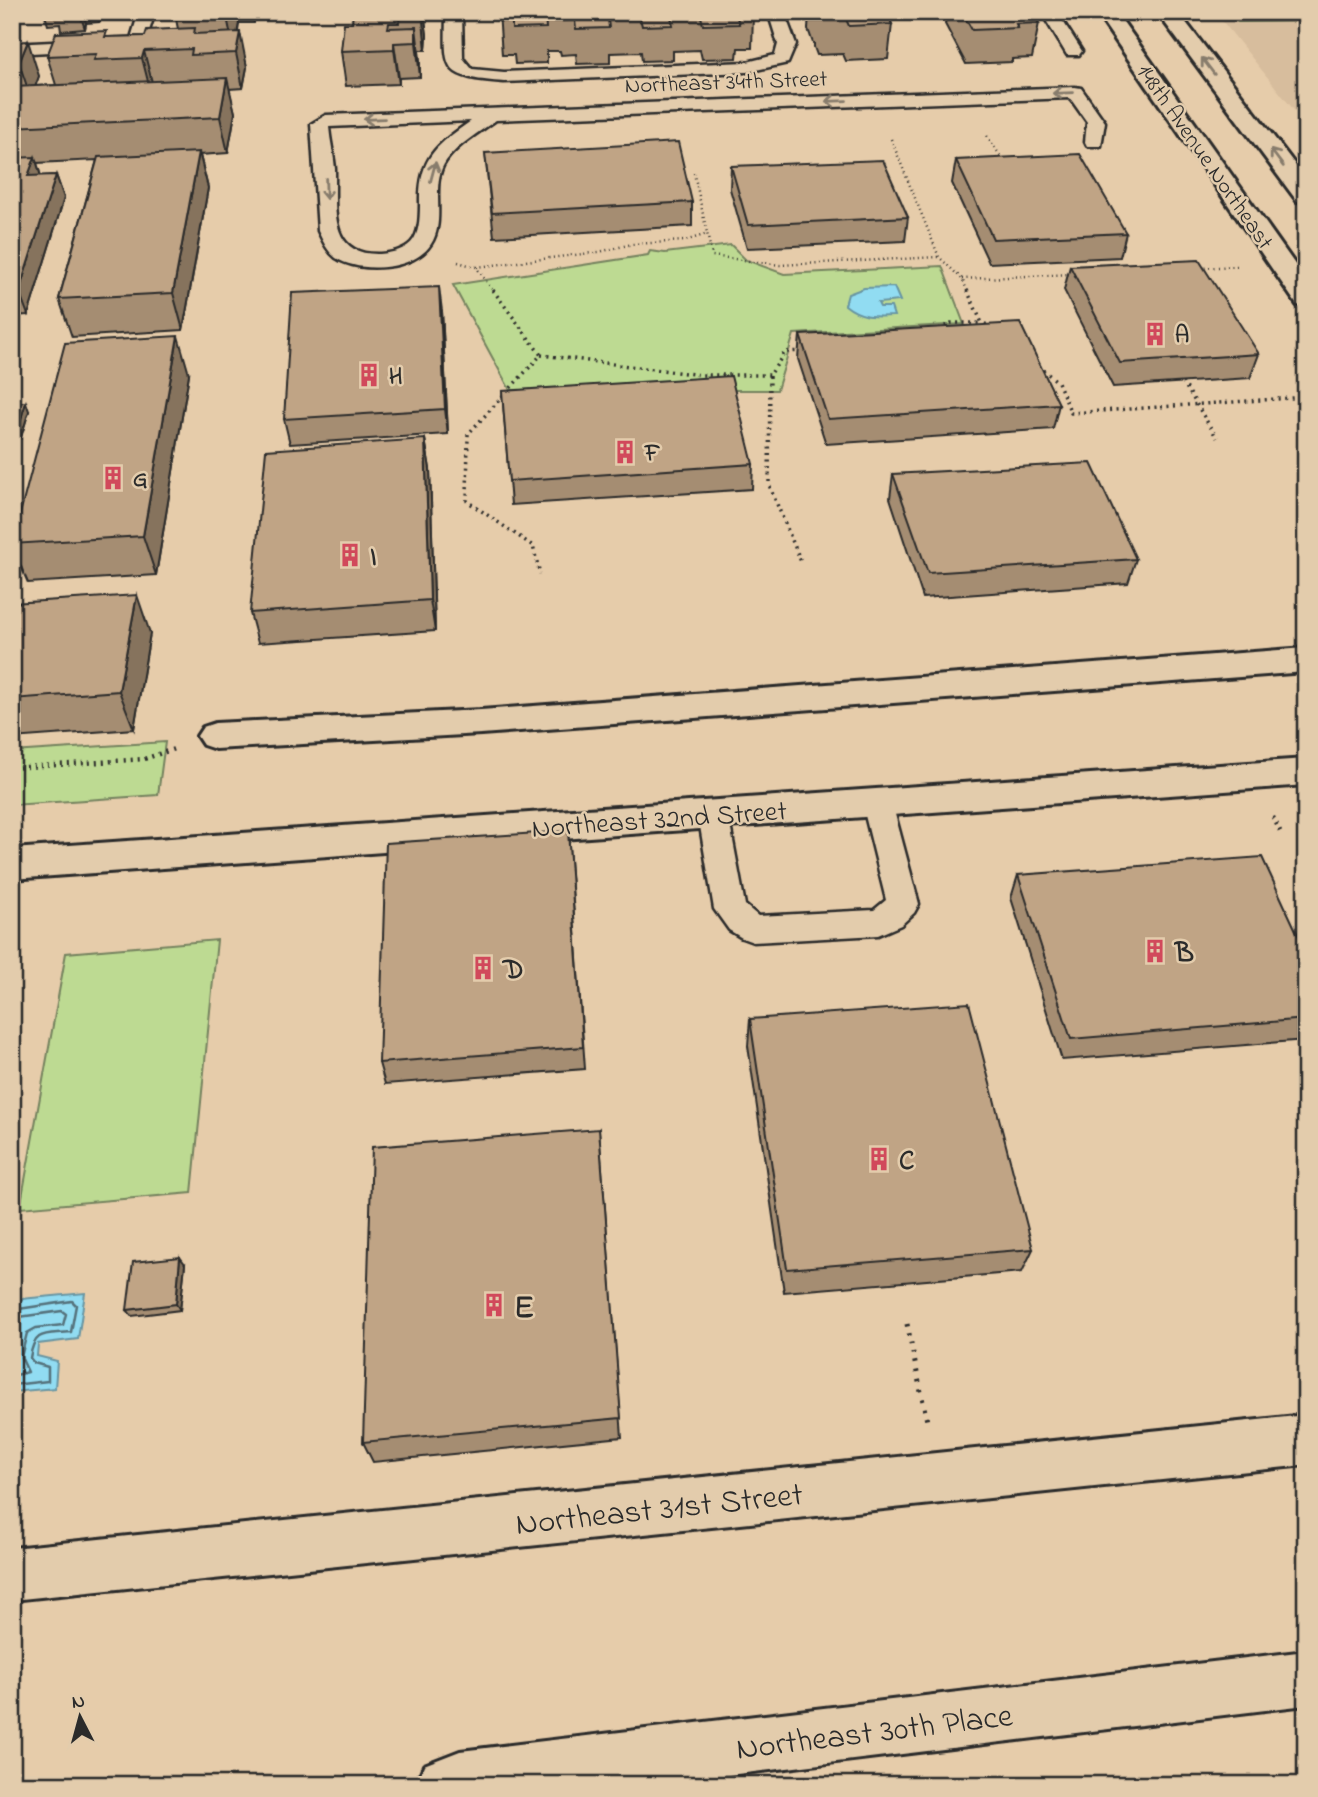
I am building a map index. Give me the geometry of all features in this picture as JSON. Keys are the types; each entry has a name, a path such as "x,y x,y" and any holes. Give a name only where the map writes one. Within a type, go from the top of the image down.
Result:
{"street":[{"name":"148th Avenue Northeast","path":"1106,12 1306,299"},
{"name":"148th Avenue Northeast","path":"1167,12 1306,196"},
{"path":"215,736 481,722 1306,660"},
{"name":"Northeast 32nd Street","path":"12,864 1306,772"},
{"name":"Northeast 31st Street","path":"12,1574 1306,1440"},
{"name":"Northeast 30th Place","path":"444,1785 460,1779 1306,1678"}],"lane":[{"path":"12,49 138,43 147,12"},
{"path":"454,12 454,59 467,74 504,77 747,67 782,59 787,44 776,12"},
{"path":"1049,12 1073,51"},
{"name":"Northeast 34th Street","path":"491,115 434,163 429,190 427,231 421,244 403,256 372,260 351,257 333,245 329,237 325,160 320,138 322,122 491,115 1075,92 1096,122 1094,142"},
{"path":"713,814 730,909 740,921 753,929 878,922 890,916 903,904 877,803"}],"path":[{"path":"987,136 1007,169"},
{"path":"891,139 939,257 962,279 982,323"},
{"path":"694,173 712,256 780,265 939,257"},
{"path":"458,262 476,267 599,252 632,244 685,241 707,234"},
{"path":"1195,268 1249,265"},
{"path":"476,267 541,355 701,375 770,375"},
{"path":"962,279 1085,273"},
{"path":"929,334 951,323 982,323 993,326"},
{"path":"802,564 769,485 770,375 785,352 807,350"},
{"path":"540,574 533,545 467,501 468,434 541,355"},
{"path":"1038,360 1044,373 1058,382 1071,413 1306,397"},
{"path":"1183,382 1217,438"},
{"path":"12,768 144,758 215,736"},
{"path":"1277,825 1281,833"},
{"path":"907,1324 937,1478"}],"shaded area":[{"path":"1215,12 1306,12 1306,125"}],"green space":[{"path":"1230,12 1306,12 1306,21 1238,22"},
{"path":"731,245 746,260 784,274 942,266 964,324 794,334 777,390 510,390 453,285 648,255 650,251 665,253"},
{"path":"165,742 158,795 12,805 12,752"},
{"path":"217,940 192,1193 20,1208 66,953"}],"water":[{"path":"894,287 900,301 878,303 880,307 891,307 894,316 863,314 845,305 848,294 864,288"},
{"path":"85,1293 78,1339 38,1344 37,1356 57,1361 55,1388 12,1392 12,1304 21,1299"}],"building":[{"path":"58,12 81,12 57,15"},
{"path":"177,12 228,12 227,17 176,19"},
{"path":"353,12 422,12 422,16 400,17 399,23 389,23 388,28 416,27 416,42 394,43 394,49 341,51 344,23 352,23"},
{"path":"499,12 753,14 736,14 739,24 703,25 701,16 671,17 673,25 642,26 640,18 608,19 609,28 576,29 575,20 559,21 558,16 545,17 546,28 512,29 512,21 499,21"},
{"path":"886,12 892,24 849,26 846,19 819,20 817,13"},
{"path":"962,12 1010,12 1013,17 1034,16 1039,23 1016,24 1018,28 972,30"},
{"path":"195,28 194,34 240,32 236,53 191,55 192,49 144,51 142,58 94,60 96,54 47,56 56,33 107,31 105,37 145,36 147,30"},
{"path":"28,41 19,63 12,63 12,42"},
{"path":"227,78 220,117 12,127 12,87"},
{"path":"678,142 692,202 492,213 485,153"},
{"path":"199,152 173,293 59,299 98,157"},
{"path":"1080,154 1126,233 993,239 956,160"},
{"path":"35,157 28,176 56,175 19,291 12,292 12,158"},
{"path":"883,160 908,217 748,225 731,166"},
{"name":"A","path":"1199,260 1259,354 1120,363 1070,266"},
{"name":"H","path":"439,287 445,409 284,419 292,293"},
{"path":"1020,323 1059,404 828,419 800,335"},
{"name":"G","path":"178,336 143,536 12,544 65,343"},
{"name":"F","path":"731,376 753,464 509,481 502,391"},
{"path":"26,402 18,428 12,429 12,403"},
{"name":"I","path":"425,439 430,600 250,613 266,450"},
{"path":"1091,463 1136,559 928,573 893,474"},
{"path":"137,595 119,691 12,699 12,603"},
{"name":"D","path":"568,831 583,1047 379,1063 386,843"},
{"name":"B","path":"1262,857 1306,952 1306,1019 1071,1039 1018,875"},
{"name":"C","path":"969,1003 1033,1249 787,1269 750,1019"},
{"name":"E","path":"599,1129 621,1418 363,1442 372,1147"},
{"path":"180,1257 176,1304 127,1310 133,1262"}],"place":[{"name":"A","path":"1155,334"},
{"name":"H","path":"369,375"},
{"name":"F","path":"625,452"},
{"name":"G","path":"113,478"},
{"name":"I","path":"350,555"},
{"name":"B","path":"1155,951"},
{"name":"D","path":"483,968"},
{"name":"C","path":"879,1159"},
{"name":"E","path":"494,1305"}]}
